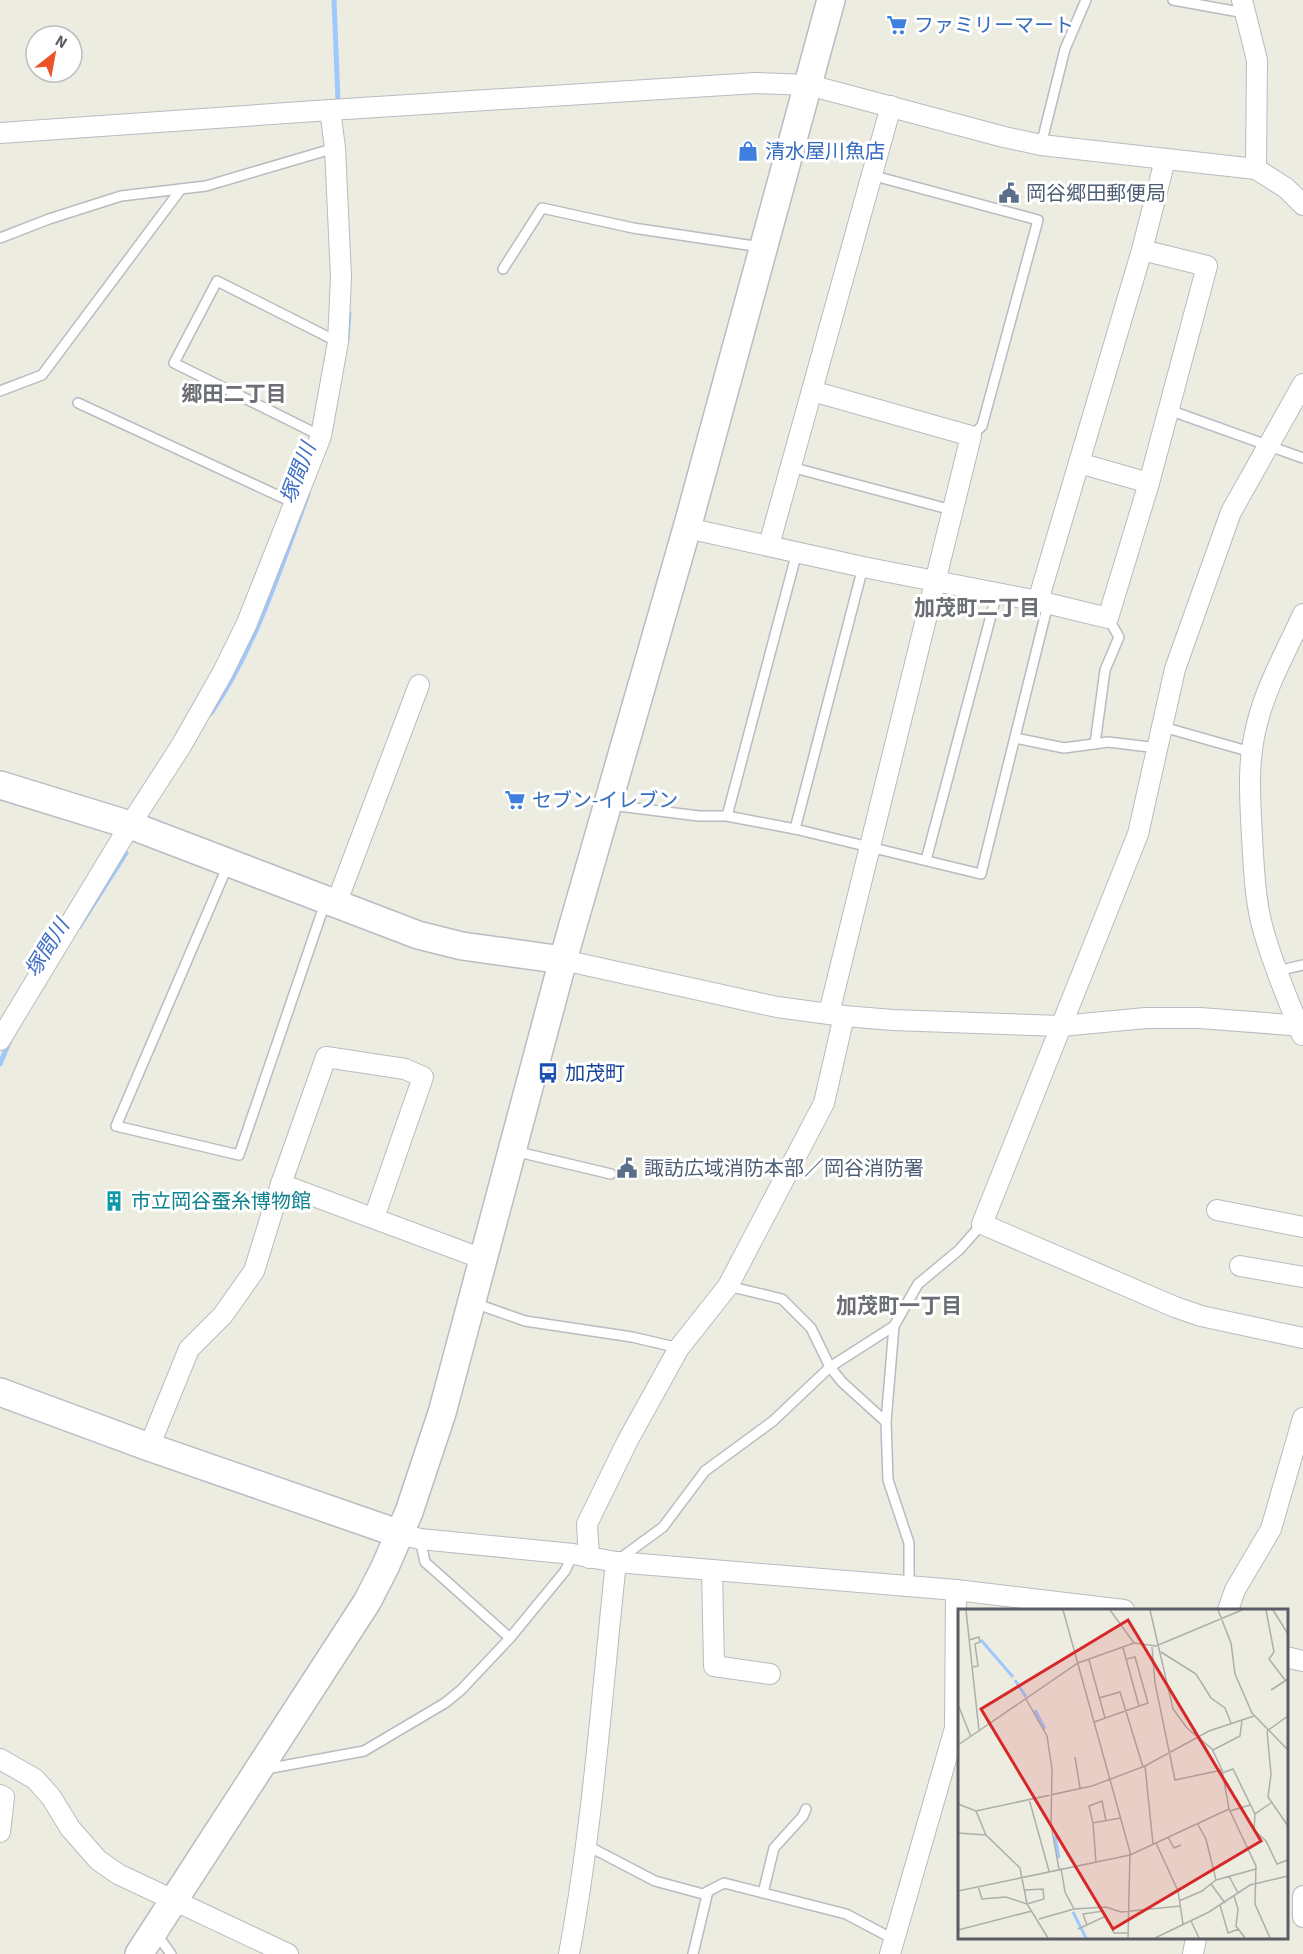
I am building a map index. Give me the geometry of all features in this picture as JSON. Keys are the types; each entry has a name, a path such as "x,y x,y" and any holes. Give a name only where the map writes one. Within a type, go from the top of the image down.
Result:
{"street":[{"path":"139,1954 367,1602 386,1568 410,1536 429,1453 563,960 687,528 831,0"},
{"path":"1244,7 1257,60 1256,169"},
{"path":"0,133 756,83 809,85 1041,145 1256,169 1287,189 1303,205"},
{"path":"769,545 891,106"},
{"path":"0,1040 130,825 181,746 223,672 247,623 321,436 338,342 341,277 335,148 330,110"},
{"path":"1043,602 1165,160"},
{"path":"687,528 863,567 1043,602 1108,618 1149,483 1207,266 1142,250"},
{"path":"1303,384 1231,512 1175,669 1159,749 1138,834 982,1224 1175,1307 1201,1316 1303,1338"},
{"path":"581,1556 587,1524 628,1440 679,1348 728,1286 824,1103 837,1015 869,847 971,436 812,391"},
{"path":"1080,463 1149,483"},
{"path":"0,785 130,825 418,935 462,946 563,960 777,1007 893,1020 1061,1026 1146,1018 1200,1018 1301,1030 1264,934 1253,863 1249,782 1251,752 1257,722 1267,693 1303,614"},
{"path":"331,901 419,685"},
{"path":"148,1447 189,1349 223,1315 254,1271 281,1184 326,1057 405,1069 423,1077 374,1218"},
{"path":"281,1184 483,1259"},
{"path":"1217,1210 1303,1227"},
{"path":"1240,1266 1303,1277"},
{"path":"0,1392 148,1447 410,1536 616,1562 956,1590 1108,1609"},
{"path":"1229,1609 1234,1590 1271,1529 1303,1418"},
{"path":"569,1954 586,1845 616,1562"},
{"path":"712,1570 714,1666 770,1674"},
{"path":"892,1947 954,1728 956,1590"},
{"path":"1288,1657 1303,1661"},
{"path":"0,1759 35,1779 51,1797 70,1828 98,1860 118,1874 288,1954"},
{"path":"0,1795 4,1797 0,1832"},
{"path":"1303,1896 1303,1917"},
{"path":"1193,1954 1196,1939"}],"lane":[{"path":"1041,145 1065,49 1086,0"},
{"path":"1173,0 1244,7"},
{"path":"0,238 49,219 121,196 206,186 335,148"},
{"path":"871,175 1038,220 982,426 971,436"},
{"path":"0,391 42,375 181,189"},
{"path":"503,269 542,208 633,228 764,247"},
{"path":"321,436 174,363 217,281 338,342"},
{"path":"78,403 294,503"},
{"path":"1169,410 1303,458"},
{"path":"791,467 952,510"},
{"path":"726,816 797,552"},
{"path":"795,829 863,567"},
{"path":"926,860 997,593"},
{"path":"608,805 699,816 726,816 795,829 981,874 1015,738 1043,602"},
{"path":"1095,744 1105,670 1119,637 1108,618"},
{"path":"1163,727 1251,752"},
{"path":"1015,738 1064,748 1108,742 1159,749"},
{"path":"229,863 116,1125 239,1155 331,901"},
{"path":"1277,971 1303,965"},
{"path":"513,1150 611,1174"},
{"path":"909,1586 909,1543 888,1480 886,1422 894,1326 918,1284 959,1250 982,1224"},
{"path":"728,1286 782,1299 811,1328 830,1367 842,1382 886,1422"},
{"path":"471,1302 525,1321 632,1337 679,1348"},
{"path":"616,1562 663,1527 705,1471 773,1420 830,1367 894,1326"},
{"path":"410,1536 425,1562 510,1638"},
{"path":"259,1770 364,1751 445,1703 461,1690 510,1638 565,1571 581,1556"},
{"path":"762,1893 774,1848 803,1816 806,1809"},
{"path":"586,1845 655,1881 703,1894 724,1883 846,1914 892,1947"},
{"path":"693,1954 708,1891"},
{"path":"155,1930 171,1954"}],"waterway":[{"name":"塚間川","path":"334,0 338,101"},
{"name":"塚間川","path":"347,340 349,314"},
{"name":"塚間川","path":"211,713 227,688 254,635 308,494"},
{"name":"塚間川","path":"79,927 126,853"},
{"name":"塚間川","path":"0,1064 10,1040"}],"place":[{"name":"ファミリーマート","path":"897,25"},
{"name":"清水屋川魚店","path":"748,151"},
{"name":"岡谷郷田郵便局","path":"1009,193"},
{"name":"セブン-イレブン","path":"515,800"},
{"name":"加茂町","path":"548,1073"},
{"name":"諏訪広域消防本部／岡谷消防署","path":"627,1168"},
{"name":"市立岡谷蚕糸博物館","path":"114,1201"}],"district":[{"name":"郷田二丁目","path":"234,394"},
{"name":"加茂町二丁目","path":"977,608"},
{"name":"加茂町一丁目","path":"899,1306"}]}
